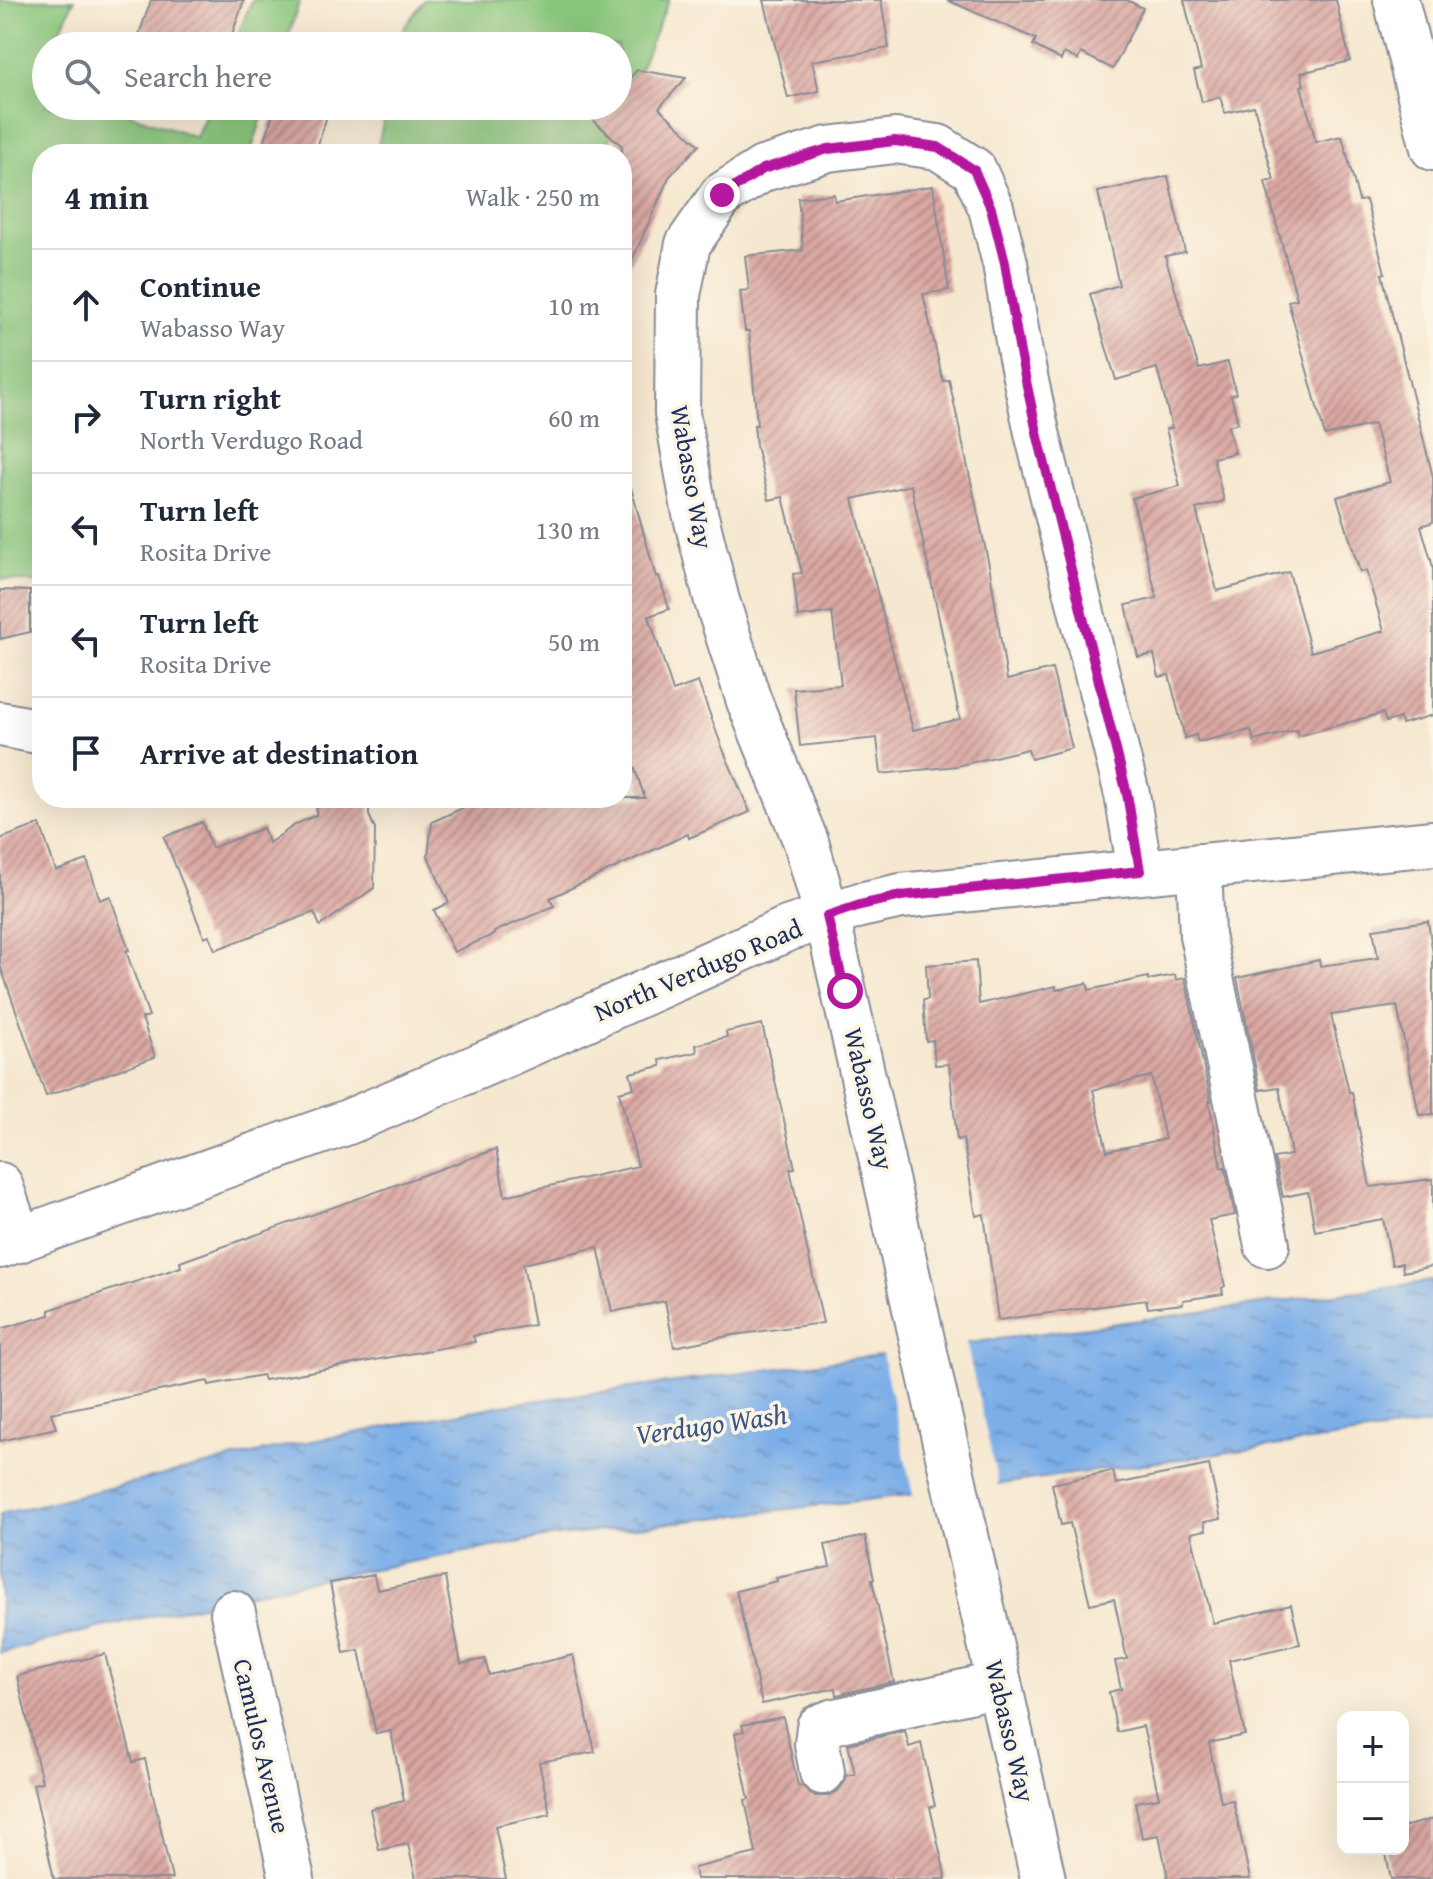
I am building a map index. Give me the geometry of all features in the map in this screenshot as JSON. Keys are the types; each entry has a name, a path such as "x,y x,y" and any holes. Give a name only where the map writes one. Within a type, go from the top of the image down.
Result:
{"street":[{"path":"1396,0 1433,148"},
{"name":"Wabasso Way","path":"1043,1879 827,916 806,842 749,701 717,601 694,509 677,413 678,295 688,244 722,195 763,169 828,149 895,141 938,147 974,170 991,208 1005,263 1038,437 1127,794 1140,871"},
{"path":"0,724 32,730"},
{"name":"North Verdugo Road","path":"10,1243 348,1122 787,929 860,905 901,896 1433,843"},
{"path":"1199,866 1202,935 1267,1245"},
{"path":"0,1185 10,1243"},
{"name":"Camulos Avenue","path":"233,1613 292,1879"},
{"path":"822,1772 817,1744 819,1727 999,1684"}],"green space":[{"path":"0,0 74,0 59,32 32,32 32,120 147,120 196,137 203,120 261,120 253,144 32,144 32,582 0,579"},
{"path":"252,0 300,0 290,32 239,32"},
{"path":"424,0 669,0 632,88 632,32 403,32"},
{"path":"384,120 618,120 608,144 378,144"}],"water":[{"name":"Verdugo Wash","path":"1433,1281 1433,1424 993,1485 543,1538 323,1578 0,1653 0,1514 286,1446 503,1405"}],"pier":[{"path":"965,1338 999,1488 914,1498 881,1349"}],"building":[{"path":"151,0 244,0 233,32 140,32"},
{"path":"764,0 881,0 889,48 812,61 819,91 788,98"},
{"path":"947,0 1127,0 1143,8 1113,69 1081,53 1078,60 1064,53 1061,60 1033,45 1036,39"},
{"path":"1184,0 1336,0 1350,61 1301,73 1304,85 1301,86 1316,142 1342,136 1359,201 1366,200 1433,477 1433,522 1421,526 1433,567 1433,715 1402,724 1400,718 1386,722 1383,713 1298,736 1296,730 1254,741 1251,730 1198,742 1196,735 1185,738 1169,675 1159,677 1154,654 1138,657 1126,605 1157,598 1132,498 1180,486 1166,429 1172,428 1157,368 1116,380 1090,294 1119,285 1098,192 1168,176 1185,252 1165,256 1199,369 1228,362 1236,394 1231,395 1238,423 1228,426 1235,453 1213,458 1224,501 1196,509 1217,591 1289,572 1311,652 1384,631 1366,571 1360,572 1337,497 1390,482 1374,424 1325,436 1288,301 1297,299 1265,182 1274,180 1254,106 1225,113 1220,97 1202,102 1194,71 1201,69"},
{"path":"637,70 686,78 659,108 699,145 669,177 632,260 632,144 620,144 593,120 632,120 632,76"},
{"path":"271,120 326,120 318,144 264,144"},
{"path":"933,186 949,290 923,294 943,381 949,380 990,570 1007,680 1052,669 1072,748 1031,759 1028,749 957,766 881,774 877,738 800,746 794,689 841,685 832,612 798,617 793,574 802,573 783,497 769,500 756,445 749,331 745,331 740,291 749,290 745,256 803,250 798,198 834,194 835,201","holes":["911,485 960,719 913,730 853,499"]},
{"path":"632,492 656,577 659,576 669,609 649,616 673,691 698,682 750,812 689,838 688,834 550,898 554,906 454,952 434,910 449,903 428,856 432,822 462,808 632,808 632,798 645,798 632,761"},
{"path":"0,590 30,591 30,632 0,639"},
{"path":"317,808 369,808 375,829 374,888 320,926 314,912 215,950 209,935 204,937 164,837 202,822 212,848 263,828 269,843 296,824 316,815"},
{"path":"40,824 56,871 87,860 100,900 110,896 149,1016 142,1018 155,1057 46,1096 0,965 0,839"},
{"path":"1428,921 1433,954 1433,1114 1419,1115 1397,1006 1331,1015 1349,1092 1352,1092 1370,1187 1433,1179 1433,1266 1403,1272 1402,1263 1392,1265 1383,1219 1315,1231 1308,1192 1283,1197 1274,1158 1291,1155 1279,1087 1260,1090 1237,978 1319,960 1320,966 1378,958 1373,929"},
{"path":"976,961 979,1004 1056,986 1056,990 1087,983 1089,990 1148,977 1148,980 1175,975 1176,980 1185,978 1211,1101 1221,1168 1225,1167 1235,1215 1209,1220 1225,1286 1222,1288 1223,1294 1183,1300 1183,1304 1148,1308 1146,1300 998,1320 984,1214 976,1216 963,1139 957,1140 949,1064 935,1065 933,1040 926,1041 923,1000 928,999 926,965","holes":["1151,1076 1165,1139 1107,1151 1093,1090"]},
{"path":"762,1024 795,1168 790,1169 823,1323 733,1335 674,1347 665,1301 612,1312 598,1247 523,1264 534,1325 473,1336 475,1342 264,1380 262,1375 209,1385 208,1381 51,1413 56,1428 0,1441 0,1329 50,1315 49,1310 181,1267 180,1262 496,1149 505,1196 638,1166 619,1092 634,1088 630,1073 661,1066 660,1060 697,1052 696,1045 727,1037 726,1032"},
{"path":"1209,1465 1221,1519 1204,1522 1206,1530 1191,1533 1213,1623 1291,1605 1300,1644 1229,1660 1245,1735 1209,1743 1221,1802 1233,1800 1250,1879 1168,1879 1159,1835 1142,1838 1135,1802 1159,1798 1143,1726 1117,1732 1109,1692 1121,1689 1115,1661 1127,1659 1114,1599 1090,1604 1070,1523 1061,1525 1052,1484 1113,1471 1116,1484"},
{"path":"865,1536 894,1682 837,1695 836,1688 762,1704 736,1591 777,1581 776,1578 830,1567 825,1545"},
{"path":"374,1575 377,1590 445,1577 461,1664 485,1659 489,1675 573,1655 595,1752 539,1762 550,1814 495,1826 506,1879 416,1879 408,1844 379,1850 370,1809 404,1801 391,1731 376,1734 359,1650 344,1653 330,1583"},
{"path":"105,1654 133,1762 145,1759 172,1879 54,1879 33,1784 42,1782 17,1676"},
{"path":"783,1717 798,1786 814,1796 837,1792 846,1776 855,1774 848,1744 905,1731 909,1747 921,1743 935,1806 930,1807 946,1879 696,1879 694,1868 756,1853 745,1800 749,1799 735,1733 744,1731 742,1725"},
{"path":"1433,1819 1433,1879 1391,1879 1386,1855 1409,1855 1409,1825"}],"route":[{"path":"722,195 763,169 828,149 895,141 938,147 974,170 991,208 1005,263 1038,437 1127,794 1140,871 901,896 827,916 845,991"}]}
